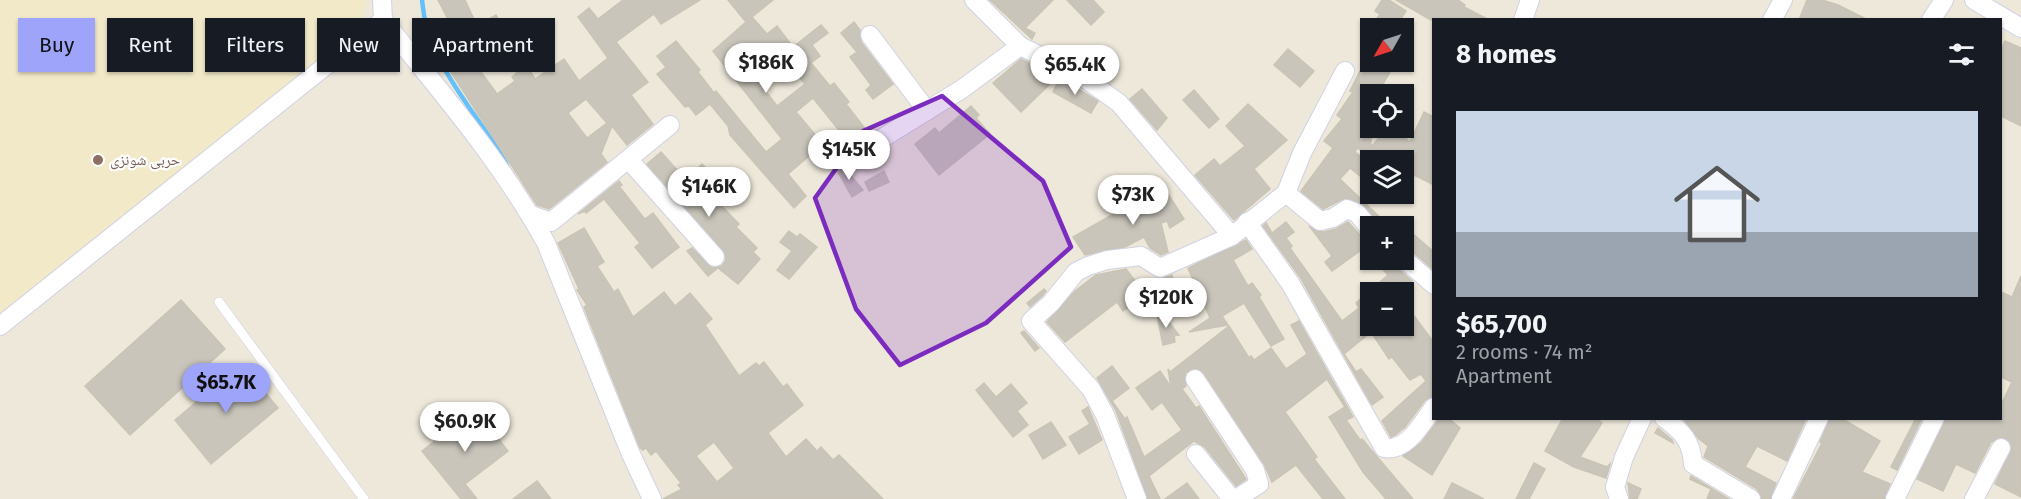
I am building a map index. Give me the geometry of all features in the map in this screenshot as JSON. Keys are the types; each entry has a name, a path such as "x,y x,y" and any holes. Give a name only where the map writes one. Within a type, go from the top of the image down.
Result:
{"street":[{"path":"382,0 382,18"},
{"path":"974,0 1020,46 1080,75 1119,103 1232,236"},
{"path":"1524,18 1530,0"},
{"path":"1774,18 1783,0"},
{"path":"1932,18 1944,0"},
{"path":"1974,0 2021,28"},
{"path":"870,35 927,111"},
{"path":"400,42 496,161 531,215 546,243 630,452 652,499"},
{"path":"847,160 927,111 1020,46"},
{"path":"1137,499 1105,415 1091,389 1031,321 1051,303 1076,272 1088,266 1107,260 1141,256 1160,268 1232,236 1286,193 1302,153 1345,71"},
{"path":"0,326 317,72"},
{"path":"531,215 551,222 670,125"},
{"path":"629,160 715,257"},
{"path":"1286,193 1320,221 1333,218 1347,209 1360,217"},
{"path":"1247,222 1290,283 1384,448 1395,448 1409,440 1432,410"},
{"path":"1414,268 1432,283"},
{"path":"1195,379 1255,470 1259,484 1236,499"},
{"path":"1619,499 1615,487 1624,457 1641,420"},
{"path":"1781,499 1818,420"},
{"path":"1894,499 1934,420"},
{"path":"1684,424 1692,448 1693,464 1751,499"},
{"path":"1974,499 2001,448"},
{"path":"1196,454 1232,499"}],"lane":[{"path":"219,302 364,499"}],"highlighted area":[{"path":"942,96 1043,181 1071,247 986,323 900,365 856,309 815,198 863,131"}],"shaded area":[{"name":"حربی شونزی","path":"0,0 367,0 361,18 317,18 317,64 0,315"}],"building":[{"path":"438,0 465,0 473,18 447,18"},
{"path":"623,0 700,0 661,24 654,14 616,42 648,82 631,95 653,124 627,145 612,126 601,154 607,162 549,209 537,205 451,72 481,72 497,94 515,81 512,77 516,72 531,72 535,79 545,72 555,72 555,65 564,59 579,81 608,58 578,17 589,8 598,19","holes":["586,99 607,123 587,138 568,113"]},
{"path":"728,0 773,0 752,17 767,34 777,26 793,47 821,25 828,33 812,45 820,56 811,63 830,86 834,83 849,102 846,104 867,131 850,144 813,98 796,112 823,144 788,174 806,196 794,208 730,135 728,126 710,104 696,115 689,106 685,107 657,74 666,67 657,56 676,41 700,70 698,72 714,93 716,91 766,152 782,139 713,51 746,22","holes":["782,56 805,84 777,106 764,89 767,86 759,76"]},
{"path":"990,0 1053,0 1025,28 1035,33 1032,39"},
{"path":"1067,0 1093,0 1104,12 1091,25"},
{"path":"1382,0 1389,0 1406,11 1401,18 1377,18 1380,14 1375,11"},
{"path":"1396,0 1458,0 1465,5 1464,7 1485,18 1432,18 1431,20"},
{"path":"1807,0 1822,0 1864,18 1800,18"},
{"path":"854,22 860,30 861,42 893,84 873,99 866,90 871,85 850,57 857,52 841,33"},
{"path":"2005,41 2021,48 2021,126 2002,116 2002,48"},
{"path":"1288,49 1314,71 1300,87 1274,65"},
{"path":"1021,59 1029,63 1050,84 1021,112 993,83"},
{"path":"1360,71 1390,72 1383,84 1360,84 1360,138 1371,138 1371,147 1379,138 1405,138 1410,142 1414,138 1424,112 1432,116 1432,184 1414,175 1414,150 1361,150 1357,148 1355,152 1360,156 1360,176 1350,168 1340,179 1360,198 1360,203 1345,198 1323,209 1301,191 1333,148 1324,141 1342,119 1337,115 1353,92 1350,91"},
{"path":"1060,78 1098,101 1091,113 1053,92"},
{"path":"1142,89 1167,118 1157,130 1130,99"},
{"path":"1194,90 1219,119 1209,128 1183,100"},
{"path":"1248,104 1287,140 1254,169 1270,189 1234,220 1195,175 1214,159 1220,166 1245,146 1226,126"},
{"path":"971,106 979,115 976,118 990,134 939,175 915,144 935,128 939,133"},
{"path":"661,152 686,180 702,164 717,179 706,190 739,224 736,227 757,248 753,252 760,259 738,284 718,268 708,276 687,251 692,248 712,268 722,266 726,260 723,250 647,164"},
{"path":"836,161 838,166 847,171 863,190 852,197 833,163"},
{"path":"884,171 889,182 869,191 865,182"},
{"path":"619,181 622,185 619,186 643,217 645,219 653,213 679,247 652,268 635,247 640,243 604,199 586,213 585,211 578,214"},
{"path":"1163,186 1184,219 1170,228 1167,221 1161,223 1168,252 1161,255 1150,248 1144,237 1125,247 1085,255 1073,237"},
{"path":"1362,204 1366,204 1379,216 1372,216"},
{"path":"1286,222 1294,232 1286,238 1292,246 1290,248 1342,321 1359,308 1356,303 1360,300 1360,336 1366,336 1344,354 1356,372 1361,369 1383,397 1372,405 1300,277 1263,226 1266,223 1272,233"},
{"path":"1348,222 1360,235 1360,251 1332,271 1325,262 1332,256 1310,227 1323,232 1336,229"},
{"path":"584,228 604,262 597,266 614,292 618,289 633,317 664,292 675,306 690,293 712,319 705,325 739,376 756,363 759,366 764,362 783,387 787,384 803,405 768,433 786,457 806,439 817,451 821,447 833,460 839,455 883,499 663,499 682,489 678,485 681,483 656,451 651,455 646,448 643,450 640,448 584,307 587,305 577,290 579,289 558,243","holes":["714,442 734,468 717,482 696,456"]},
{"path":"789,231 797,237 800,234 817,247 789,279 777,270 792,251 780,242"},
{"path":"1414,235 1432,250 1432,268 1414,253"},
{"path":"1246,240 1252,249 1233,260 1248,286 1252,283 1261,295 1259,297 1284,339 1271,346 1244,303 1222,316 1228,325 1189,332 1210,318 1188,268"},
{"path":"1126,269 1146,295 1123,311 1117,302 1065,342 1047,322 1075,291 1096,275"},
{"path":"1383,270 1399,270 1412,281 1380,282 1388,275"},
{"path":"1172,275 1180,313 1173,315 1161,279"},
{"path":"2021,276 2021,497 1995,484 2012,448 2010,442 2001,437 1991,442 1975,473 1956,464 1943,491 1917,479 1945,420 2002,420 2002,403 2012,382 2002,377 2002,292 2012,297"},
{"path":"1044,289 1046,291 1043,295 1030,307 1027,303"},
{"path":"181,300 225,349 130,435 85,386"},
{"path":"1155,305 1179,335 1174,336 1175,342 1163,345"},
{"path":"1414,316 1432,340 1432,397 1425,400 1405,427 1391,437 1382,421 1426,381 1421,374 1410,380 1392,357 1389,359 1374,336 1414,336"},
{"path":"1299,321 1353,417 1346,420 1360,440 1362,439 1413,499 1386,499 1363,472 1329,417 1345,407 1327,379 1285,412 1317,457 1314,459 1345,499 1323,499 1296,465 1272,482 1264,464 1204,373 1195,368 1185,373 1186,386 1182,389 1196,408 1199,406 1246,479 1236,486 1205,447 1194,441 1149,476 1160,499 1148,499 1116,411 1097,378 1112,366 1129,388 1112,401 1125,419 1127,417 1144,457 1182,430 1162,402 1152,410 1136,388 1160,371 1171,387 1168,369 1170,372 1229,326 1249,358 1251,356 1254,360 1271,348 1286,369 1307,354 1291,325"},
{"path":"1024,331 1039,348 1035,351 1021,333"},
{"path":"241,364 278,408 211,464 175,420"},
{"path":"984,383 996,397 1011,384 1027,403 1017,411 1028,425 1013,437 976,390"},
{"path":"1088,407 1102,440 1079,454 1069,437 1090,424 1082,411"},
{"path":"475,409 508,451 465,484 477,499 461,499 422,451"},
{"path":"1438,420 1450,420 1460,428 1432,475 1403,456 1421,443"},
{"path":"1562,420 1598,420 1602,423 1580,457 1607,467 1610,464 1606,478 1574,467 1545,451"},
{"path":"1685,420 1805,420 1787,461 1757,446 1745,467 1776,483 1770,499 1762,499 1757,489 1704,457 1708,446 1699,439"},
{"path":"1829,420 1844,420 1880,441 1862,472 1890,484 1884,499 1793,499 1822,443 1820,442"},
{"path":"1915,420 1921,420 1897,470 1891,467"},
{"path":"1051,422 1066,445 1043,459 1029,435"},
{"path":"1658,428 1672,440 1673,443 1655,433"},
{"path":"1534,463 1545,469 1529,499 1516,499"},
{"path":"1691,476 1729,499 1707,499 1711,489 1690,479"},
{"path":"537,481 551,499 513,499"},
{"path":"1187,483 1199,499 1165,499"},
{"path":"1452,483 1484,499 1444,499"},
{"path":"1628,483 1641,489 1637,499 1630,499"}],"waterway":[{"path":"422,0 426,24 443,67 507,165"}],"place":[{"name":"حربی شونزی","path":"98,160"}]}
